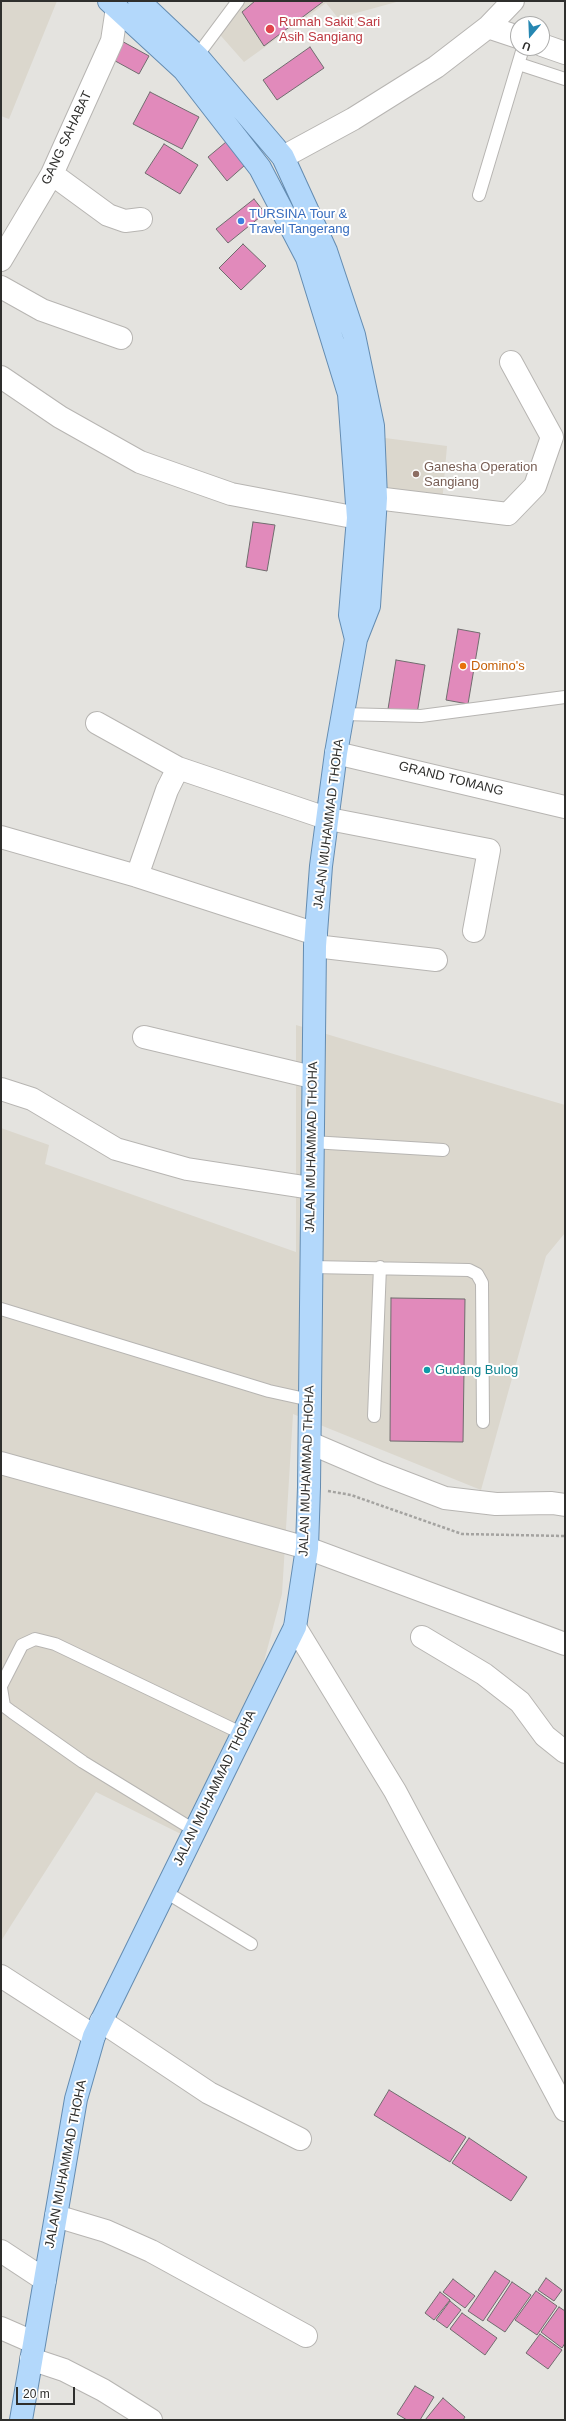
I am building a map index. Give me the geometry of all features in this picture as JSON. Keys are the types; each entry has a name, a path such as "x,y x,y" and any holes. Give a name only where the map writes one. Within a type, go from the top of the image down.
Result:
{"main road":[{"name":"JALAN MUHAMMAD THOHA","path":"139,1 190,63 283,157 316,255 349,394 358,518 350,615 356,639"},
{"name":"JALAN MUHAMMAD THOHA","path":"21,2420 76,2099 97,2028 241,1733 295,1627 307,1548 310,1443 312,1077 315,940 321,866 336,753 356,639 369,606 376,498 373,426 354,335 316,255 190,63 113,5"}],"street":[{"path":"283,157 353,119 436,67 488,27 513,1"},
{"name":"GANG SAHABAT","path":"1,260 52,174 112,41 113,5"},
{"path":"488,27 510,34"},
{"path":"550,48 565,53"},
{"path":"52,174 108,215 125,221 141,219"},
{"path":"1,286 42,310 121,338"},
{"path":"376,498 508,514 535,486 552,437 511,362"},
{"path":"1,377 60,417 140,462 232,494 358,518"},
{"path":"97,723 178,768 328,819 489,850 474,931"},
{"name":"GRAND TOMANG","path":"336,753 565,807"},
{"path":"138,876 167,790 178,768"},
{"path":"1,837 138,876 315,940 436,960"},
{"path":"144,1037 312,1077"},
{"path":"1,1089 32,1099 116,1149 187,1169 311,1188"},
{"path":"310,1443 380,1473 445,1498 496,1504 561,1502"},
{"path":"1,1463 307,1548 565,1644"},
{"path":"295,1627 395,1791 565,2110"},
{"path":"422,1637 484,1674 520,1702 545,1736 565,1752"},
{"path":"1,1976 97,2028 209,2093 300,2139"},
{"path":"56,2216 106,2231 151,2251 306,2336"},
{"path":"1,2252 45,2280"},
{"path":"1,2328 64,2370 103,2390 151,2420"}],"lane":[{"path":"190,63 238,1"},
{"path":"479,195 522,56"},
{"path":"519,64 565,80"},
{"path":"343,714 421,716 565,697"},
{"path":"312,1142 443,1150"},
{"path":"311,1267 380,1266 469,1270 477,1274 482,1283 483,1422"},
{"path":"374,1416 380,1266"},
{"path":"1,1309 269,1391 310,1400"},
{"path":"194,1830 83,1762 12,1712 4,1706 1,1687 22,1645 35,1639 55,1644 241,1733"},
{"path":"164,1891 251,1944"}],"shaded area":[{"path":"1,1 57,1 9,119 1,116"},
{"path":"231,1 400,1 338,18 326,3 244,62 214,28"},
{"path":"385,438 447,446 442,504 387,496"},
{"path":"296,1025 565,1105 565,1233 546,1256 481,1490 293,1414 282,1594 256,1691 181,1834 96,1792 1,1941 1,1128 49,1145 45,1164 296,1252"}],"building":[{"name":"Rumah Sakit Sari Asih Sangiang","path":"255,1 324,1 264,46 242,12"},
{"path":"118,39 149,56 139,74 108,57"},
{"path":"310,47 324,68 277,100 263,80"},
{"path":"150,92 199,117 182,149 133,124"},
{"path":"226,142 245,165 227,181 208,157"},
{"path":"164,144 198,165 180,194 145,173"},
{"name":"TURSINA Tour & Travel Tangerang","path":"254,199 265,213 228,243 216,229"},
{"path":"243,244 266,266 241,290 219,268"},
{"path":"253,522 275,525 267,571 246,567"},
{"name":"Domino's","path":"458,629 480,633 468,704 446,700"},
{"path":"396,660 425,665 417,714 388,709"},
{"name":"Gudang Bulog","path":"391,1298 465,1299 463,1442 390,1441"},
{"path":"389,2090 466,2137 450,2162 374,2115"},
{"path":"469,2138 527,2177 511,2201 452,2163"},
{"path":"495,2271 510,2281 483,2321 468,2311"},
{"path":"546,2278 562,2290 554,2301 538,2290"},
{"path":"453,2279 475,2296 465,2308 443,2292"},
{"path":"512,2282 531,2295 505,2332 487,2320"},
{"path":"536,2291 557,2306 537,2335 515,2320"},
{"path":"440,2292 450,2300 434,2320 425,2313"},
{"path":"450,2301 461,2310 447,2328 436,2320"},
{"path":"559,2307 565,2311 565,2343 562,2348 541,2332"},
{"path":"462,2313 497,2338 485,2355 450,2329"},
{"path":"540,2334 562,2350 548,2369 526,2353"},
{"path":"415,2386 434,2397 420,2420 407,2420 397,2414"},
{"path":"443,2398 465,2417 463,2420 425,2420"}],"place":[{"name":"Rumah Sakit Sari Asih Sangiang","path":"270,29"},
{"name":"TURSINA Tour & Travel Tangerang","path":"241,221"},
{"name":"Ganesha Operation Sangiang","path":"416,474"},
{"name":"Domino's","path":"463,666"},
{"name":"Gudang Bulog","path":"427,1370"}]}
